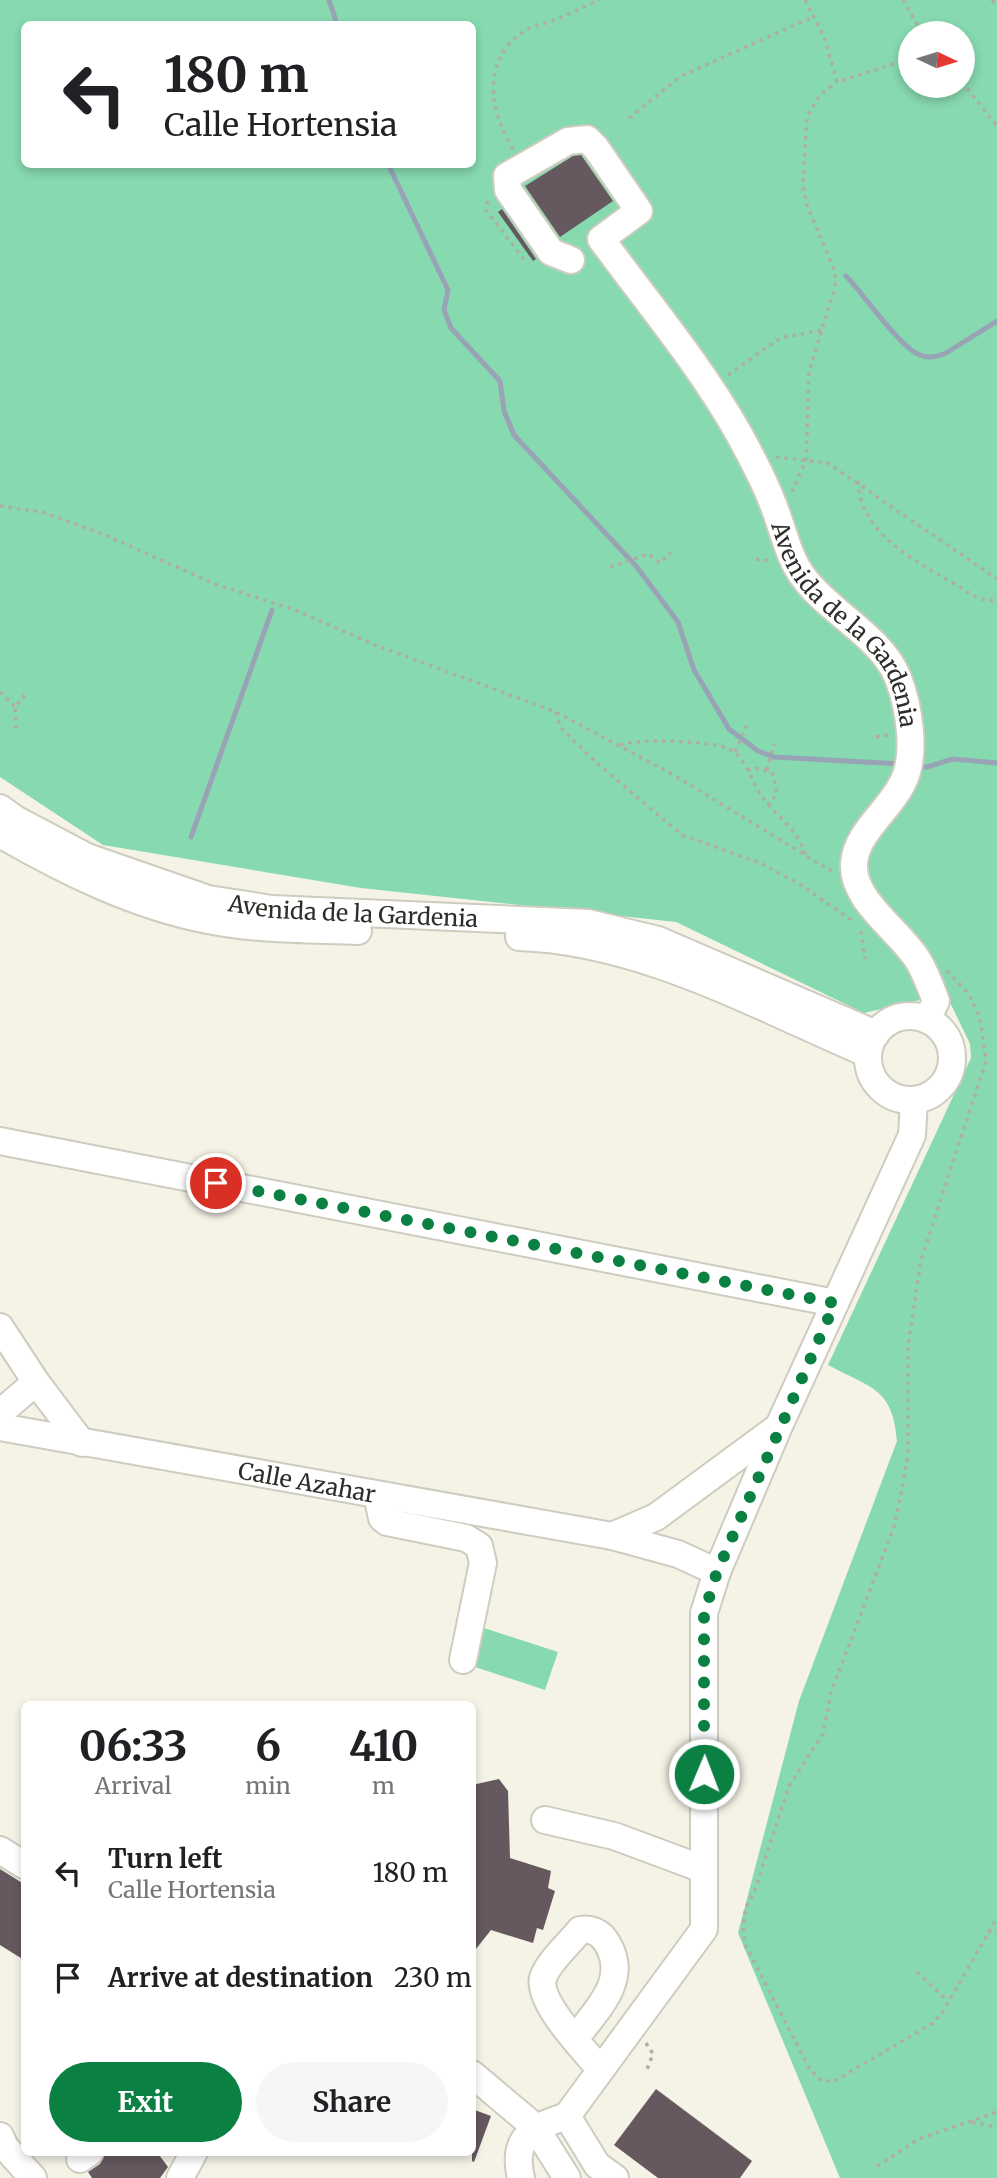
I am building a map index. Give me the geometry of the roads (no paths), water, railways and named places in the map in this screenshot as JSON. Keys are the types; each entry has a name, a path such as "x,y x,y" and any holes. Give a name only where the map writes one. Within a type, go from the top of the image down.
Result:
{"street":[{"name":"Avenida de la Gardenia","path":"572,260 551,252 508,190 507,176 568,141 587,139 639,211 601,239 709,388 780,496 787,548 804,578 876,648 898,677 906,713 910,751 904,782 863,837 854,862 856,876 870,906 895,929 920,962 936,1001 927,1020"},
{"name":"Avenida de la Gardenia","path":"0,808 15,820 87,857 208,899 272,909 588,923 658,940 872,1044"},
{"name":"Avenida de la Gardenia","path":"0,834 77,876 157,906 207,920 269,928 539,938 609,950 677,972 872,1044"},
{"path":"899,1017 927,1020 947,1039 951,1065 938,1089 914,1100 888,1094 871,1074 872,1044 886,1024 899,1017"},
{"path":"521,2178 517,2163 522,2143 535,2127 567,2116 704,1929 704,1614 717,1572 779,1426 912,1135 914,1100"},
{"path":"0,1142 835,1303"},
{"path":"0,1327 36,1382 82,1443"},
{"path":"0,1413 36,1382"},
{"path":"612,1536 656,1517 779,1426"},
{"name":"Calle Azahar","path":"0,1427 612,1536 678,1554 717,1572"},
{"path":"377,1495 382,1518 387,1522 466,1538 479,1546 483,1563 463,1660"},
{"path":"545,1819 614,1836 703,1869"},
{"path":"0,1850 21,1863"},
{"path":"575,2039 600,2069"},
{"path":"476,2077 535,2127 567,2178"},
{"path":"567,2116 597,2165 615,2178"},
{"path":"0,2136 5,2147 33,2178"},
{"path":"180,2178 192,2156"}],"waterway":[{"path":"329,0 336,21"},
{"path":"390,168 448,290 444,310 451,328 500,381 504,411 514,435 636,566 678,622 694,670 729,729 758,751 774,757 901,764"},
{"path":"846,276 902,342 923,356 933,357 946,353 997,321"},
{"path":"191,837 272,610"},
{"path":"918,766 927,767 953,759 997,763"}]}
